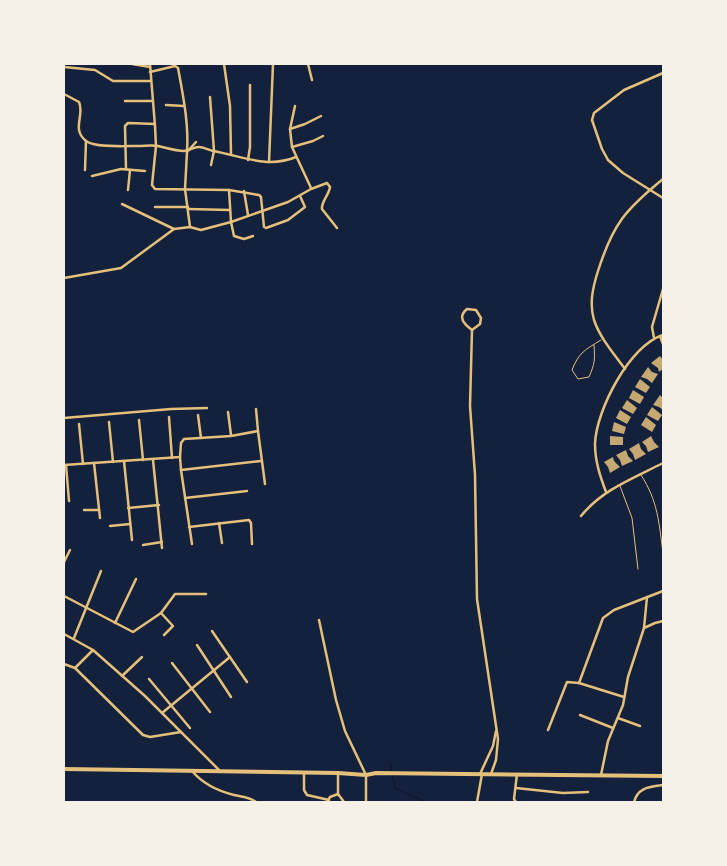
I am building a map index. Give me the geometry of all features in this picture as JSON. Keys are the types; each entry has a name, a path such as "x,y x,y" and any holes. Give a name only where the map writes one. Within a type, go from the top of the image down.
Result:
{"main road":[{"path":"64,770 304,772 366,775 376,773 663,776"}],"street":[{"path":"132,64 150,65 156,146 152,185 155,189 229,190 259,195 261,197 264,227 266,228 279,225 305,207 300,196"},
{"path":"224,64 230,106 231,154"},
{"path":"269,162 273,64"},
{"path":"308,64 312,80"},
{"path":"150,72 175,66 178,68 188,141 186,189 190,227"},
{"path":"64,67 94,70 113,80 150,81"},
{"path":"663,73 624,90 597,110 592,116 592,125 608,160 615,167 663,198"},
{"path":"248,160 250,147 250,85"},
{"path":"64,94 79,102 81,107 78,127 80,135 86,142 92,144 156,146 187,152 198,147 231,154 248,160 269,162 283,162 296,157"},
{"path":"210,97 214,151 211,165"},
{"path":"125,102 153,101"},
{"path":"166,105 184,106"},
{"path":"295,106 290,128 292,147 311,189"},
{"path":"290,128 305,124 321,116"},
{"path":"128,190 125,126 128,124 155,124"},
{"path":"292,147 323,136"},
{"path":"85,170 86,142"},
{"path":"187,152 196,142"},
{"path":"92,176 121,169 145,172"},
{"path":"625,369 594,321 592,298 596,277 608,241 615,227 633,204 663,179"},
{"path":"64,278 121,268 174,229 190,227 201,230 231,222 300,196 311,189 327,183 330,187 327,197 321,205 337,228"},
{"path":"229,190 234,236 244,239 253,236"},
{"path":"244,191 248,215"},
{"path":"122,204 174,229"},
{"path":"154,207 230,210"},
{"path":"654,338 652,327 663,290"},
{"path":"470,308 476,310 481,318 480,324 472,330 463,324 462,317 464,311 470,308"},
{"path":"472,330 470,406 476,475 476,599 497,727 498,747 491,774"},
{"path":"606,492 595,458 597,423 609,396 625,369 645,345 662,335 663,344"},
{"path":"64,418 207,408"},
{"path":"256,408 265,484"},
{"path":"228,412 231,436"},
{"path":"198,415 201,438"},
{"path":"169,417 172,458"},
{"path":"139,420 143,460"},
{"path":"109,422 112,462"},
{"path":"79,424 83,464"},
{"path":"192,544 181,470 182,440 231,436 258,431"},
{"path":"69,501 65,465 180,457"},
{"path":"153,460 162,548"},
{"path":"124,461 132,540"},
{"path":"181,470 262,461"},
{"path":"94,463 100,518"},
{"path":"581,516 606,492 663,463"},
{"path":"185,498 247,491"},
{"path":"128,508 158,505"},
{"path":"84,510 99,510"},
{"path":"189,527 249,520 252,544"},
{"path":"219,523 222,543"},
{"path":"110,526 130,524"},
{"path":"143,545 162,542"},
{"path":"64,562 70,550"},
{"path":"74,638 101,571"},
{"path":"115,623 136,578"},
{"path":"579,683 603,618 614,610 663,591"},
{"path":"64,596 133,632 160,613 175,594 206,594"},
{"path":"602,776 608,741 618,718 628,677 644,628 647,597"},
{"path":"160,613 173,626 164,634"},
{"path":"319,620 336,700 345,731 366,775 366,802"},
{"path":"644,628 663,621"},
{"path":"212,631 247,682"},
{"path":"64,634 93,650 162,713 220,771"},
{"path":"197,645 231,696"},
{"path":"75,668 93,650"},
{"path":"122,676 142,657"},
{"path":"162,713 230,657"},
{"path":"172,663 210,712"},
{"path":"64,664 75,668 143,735 150,736 181,732"},
{"path":"150,680 190,728"},
{"path":"548,730 567,682 579,683 624,697"},
{"path":"580,715 613,728"},
{"path":"618,718 640,726"},
{"path":"477,802 481,774 490,755 497,727"},
{"path":"490,755 496,758"},
{"path":"192,771 199,780 217,790 256,802"},
{"path":"304,772 304,790 307,795 328,801 330,797 338,794"},
{"path":"338,773 338,794 344,802"},
{"path":"514,801 517,774"},
{"path":"634,802 636,795 642,789 663,786"},
{"path":"516,788 568,793 588,792"}],"lane":[{"path":"641,474 653,494 656,504 663,553"},
{"path":"620,485 632,518 638,569"}],"path":[{"path":"594,345 596,362 589,377 578,379 572,370 578,356 604,338"}],"building":[{"path":"660,356 663,360 663,369 659,372 658,368 651,363"},
{"path":"648,367 652,372 658,374 652,383 641,377"},
{"path":"640,379 650,387 646,393 635,387"},
{"path":"633,390 644,397 640,404 629,398"},
{"path":"660,395 663,398 663,410 653,405"},
{"path":"627,400 637,408 633,414 622,408"},
{"path":"652,407 662,415 658,421 647,415"},
{"path":"620,410 631,417 627,424 616,418"},
{"path":"646,417 656,425 652,432 641,425"},
{"path":"614,422 626,427 624,434 612,431"},
{"path":"610,436 623,437 623,445 610,445"},
{"path":"651,436 659,447 648,452 642,442"},
{"path":"639,443 641,449 646,454 635,460 629,449"},
{"path":"626,450 628,456 633,461 622,466 616,455"},
{"path":"613,457 620,467 610,473 604,462"}],"waterway":[{"path":"390,763 395,788 426,802"}]}
